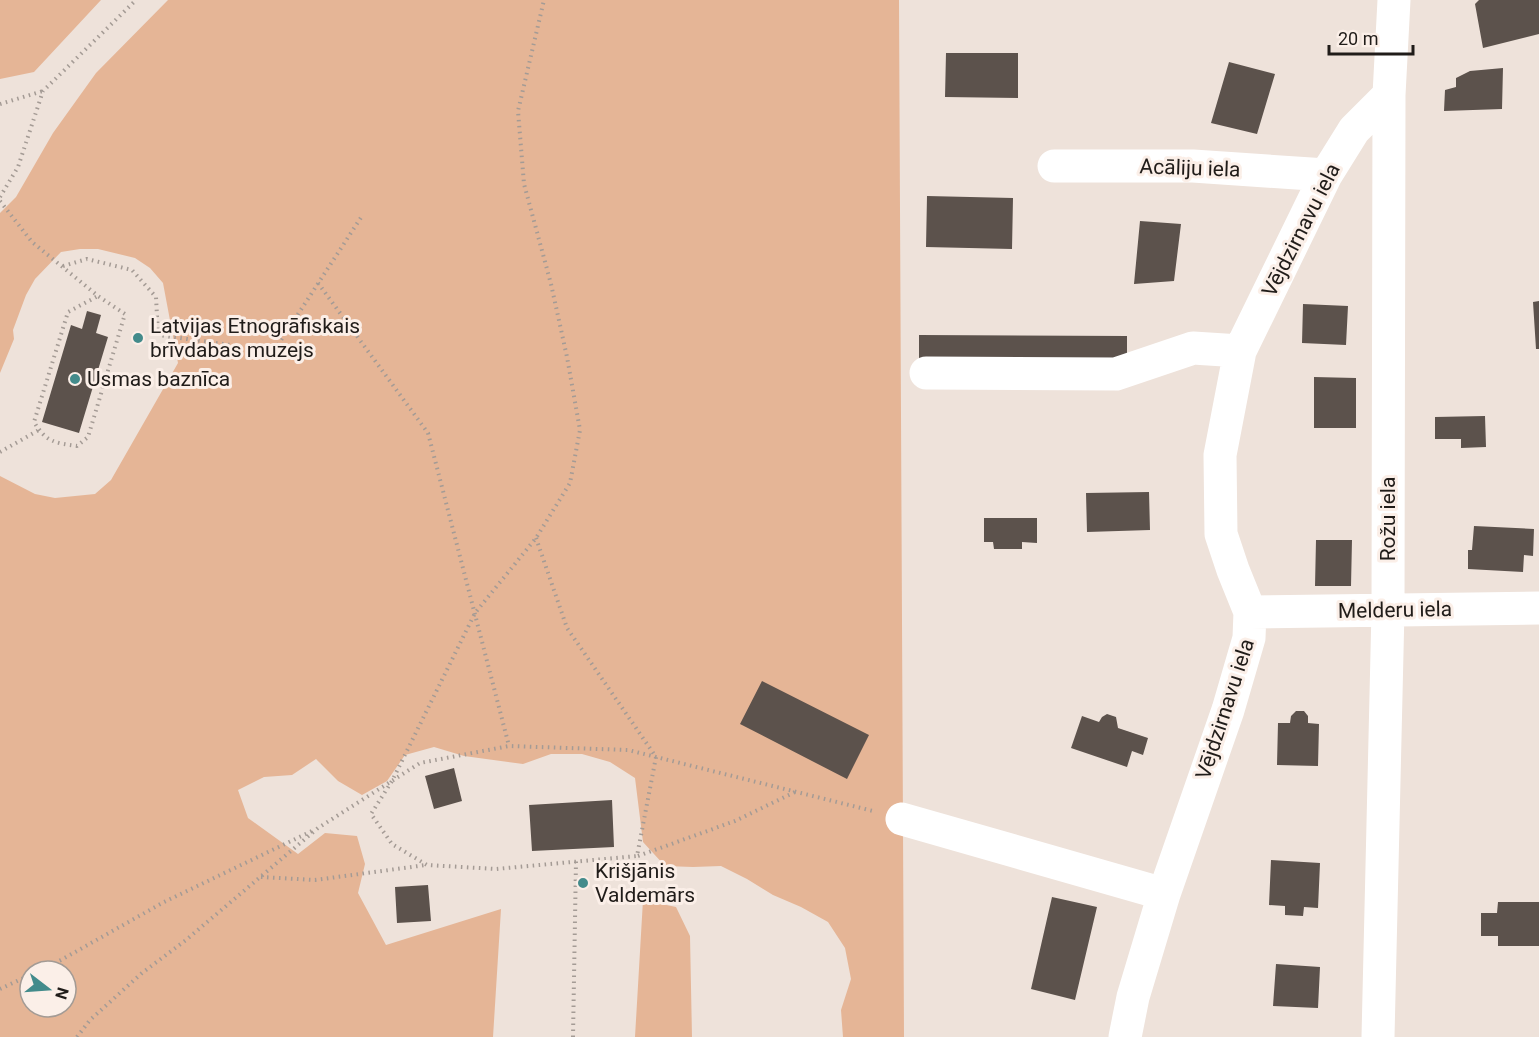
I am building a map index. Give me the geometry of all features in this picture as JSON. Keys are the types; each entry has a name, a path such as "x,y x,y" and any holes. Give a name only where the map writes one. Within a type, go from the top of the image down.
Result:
{"street":[{"name":"Rožu iela","path":"1378,1037 1388,610 1389,94 1394,0"},
{"name":"Vējdzirnavu iela","path":"1125,1037 1134,997 1164,894 1228,710 1249,638 1250,612 1221,534 1220,455 1240,351 1326,175 1354,130 1389,94"},
{"name":"Acāliju iela","path":"1054,166 1193,166 1326,175"},
{"path":"926,373 1116,374 1193,348 1240,351"},
{"name":"Melderu iela","path":"1250,612 1539,608"},
{"path":"902,819 1164,894"}],"path":[{"path":"98,296 68,312 34,422 47,439 61,444 77,446 88,437 125,314 98,296 32,242 0,199 18,167 44,91 136,0"},
{"path":"427,865 392,844 371,814 392,781 474,613 536,538 570,483 580,430 551,284 524,184 518,111 544,0"},
{"path":"0,104 44,91"},
{"path":"63,267 87,259 132,270 156,297 158,335 274,351 362,216"},
{"path":"318,283 428,433 509,746"},
{"path":"0,452 39,430"},
{"path":"536,538 567,628 656,757 637,856"},
{"path":"63,959 164,902 318,828 420,763 509,746 628,750 902,819"},
{"path":"261,877 315,880 427,865 496,869 637,856 735,821 796,791"},
{"path":"77,1037 90,1020 142,973 186,940 318,828"},
{"path":"573,1037 576,861"},
{"path":"0,989 18,981"}],"shaded area":[{"path":"0,0 101,0 34,72 0,79"},
{"path":"168,0 899,0 904,1037 843,1037 841,1010 851,979 845,948 828,922 721,866 665,866 643,842 635,778 610,762 582,754 551,754 523,764 464,756 434,747 405,755 387,781 362,795 338,781 316,759 292,775 264,777 238,790 248,818 298,854 325,833 357,836 365,864 358,893 386,945 501,909 493,1037 0,1037 0,476 35,494 55,498 95,494 111,480 178,363 163,283 150,268 135,258 98,249 80,249 61,252 35,279 26,295 13,330 14,339 0,373 0,213 16,197 53,133 96,73"},
{"path":"643,900 676,907 690,936 692,1037 635,1037"}],"building":[{"path":"1479,0 1539,0 1539,34 1483,48 1475,4"},
{"path":"946,53 1018,53 1018,98 945,97"},
{"path":"1229,62 1275,74 1257,134 1211,123"},
{"path":"1503,68 1502,109 1444,111 1445,90 1456,87 1456,78 1470,71"},
{"path":"927,196 1013,198 1012,249 926,247"},
{"path":"1140,221 1181,224 1174,281 1134,284"},
{"path":"1539,301 1539,349 1536,349 1533,302"},
{"path":"1303,304 1348,306 1346,345 1302,343"},
{"name":"Usmas baznīca","path":"87,311 101,315 96,333 108,337 79,433 42,422 71,325 82,329"},
{"path":"919,335 1127,336 1127,363 919,361"},
{"path":"1314,377 1356,378 1356,428 1314,428"},
{"path":"1485,416 1486,447 1461,448 1461,439 1435,439 1435,417"},
{"path":"1149,492 1150,530 1087,532 1086,493"},
{"path":"984,518 1037,518 1037,543 1022,542 1022,549 994,549 993,542 984,542"},
{"path":"1474,526 1534,529 1533,556 1524,555 1523,572 1468,569 1468,550 1472,550"},
{"path":"1316,540 1352,540 1351,586 1315,586"},
{"path":"762,681 869,735 847,779 740,724"},
{"path":"1296,711 1304,711 1308,716 1308,723 1319,724 1318,766 1277,765 1278,723 1290,723 1291,716"},
{"path":"1107,714 1116,717 1118,728 1148,738 1143,755 1132,751 1127,767 1071,748 1082,716 1099,722"},
{"path":"454,768 462,801 434,809 425,776"},
{"path":"612,800 614,847 532,851 529,805"},
{"path":"1271,860 1320,863 1318,908 1304,907 1303,916 1285,915 1285,906 1269,905"},
{"path":"428,885 431,921 397,923 395,887"},
{"path":"1052,897 1097,907 1075,1000 1031,989"},
{"path":"1498,902 1539,902 1539,946 1498,946 1498,936 1481,936 1481,913 1497,913"},
{"path":"1276,964 1320,967 1318,1008 1273,1006"}],"place":[{"name":"Latvijas Etnogrāfiskais brīvdabas muzejs","path":"138,338"},
{"name":"Usmas baznīca","path":"75,379"},
{"name":"Krišjānis Valdemārs","path":"583,883"}]}
